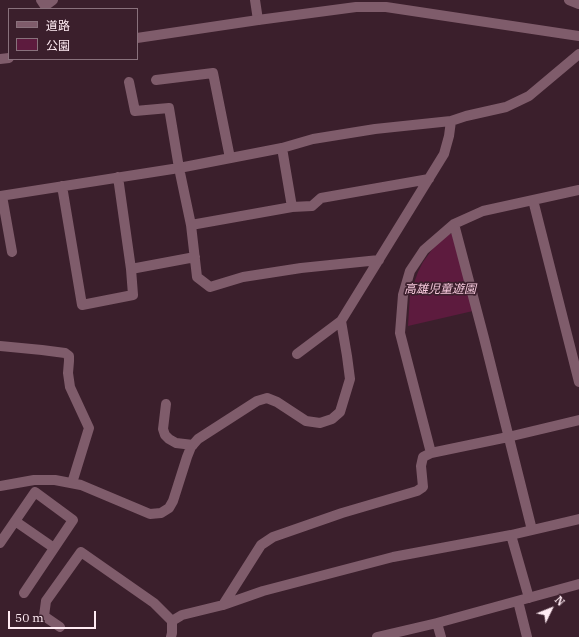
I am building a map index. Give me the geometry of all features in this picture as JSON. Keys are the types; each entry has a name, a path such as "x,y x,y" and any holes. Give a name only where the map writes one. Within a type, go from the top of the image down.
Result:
{"street":[{"path":"41,0 45,6 53,0"},
{"path":"255,0 258,20"},
{"path":"569,0 579,4"},
{"path":"138,38 356,7 386,8 579,36"},
{"path":"12,252 1,196 179,168 282,148 313,139 375,129 451,121 506,107 529,96 579,54"},
{"path":"156,80 213,73 230,158"},
{"path":"129,82 135,111 169,108 179,168 191,225 197,277 210,287 243,277 302,268 379,260"},
{"path":"297,354 341,321 444,154 451,121"},
{"path":"282,148 292,207"},
{"path":"62,186 82,305 133,295 131,269 118,177"},
{"path":"191,225 292,207 312,206 321,198 429,179"},
{"path":"431,453 400,333 403,295 410,271 424,250 454,224 483,211 579,190"},
{"path":"533,200 579,382"},
{"path":"454,224 532,530"},
{"path":"131,269 195,257"},
{"path":"0,486 34,480 55,480 81,485 150,514 161,513 168,508 173,501 187,457 198,439 257,401 267,398 277,402 306,422 320,423 332,419 340,412 350,379 348,356 341,321"},
{"path":"0,346 65,353 69,356 68,373 70,387 89,428 72,483"},
{"path":"166,404 163,429 165,435 176,443 193,445"},
{"path":"224,605 261,544 273,537 342,513 417,491 423,487 421,466 423,458 431,453 579,420"},
{"path":"0,543 35,492 73,520 24,593"},
{"path":"172,621 182,615 224,605 263,591 393,557 511,535 579,519"},
{"path":"15,521 54,548"},
{"path":"511,535 529,598"},
{"path":"60,628 44,616 46,601 81,552 154,603 172,621 171,637"},
{"path":"377,637 437,623 579,584"},
{"path":"518,601 527,637"},
{"path":"437,623 441,637"}],"green space":[{"name":"高雄児童遊園","path":"447,234 452,234 473,311 408,326 410,294 418,272 431,251"}]}
